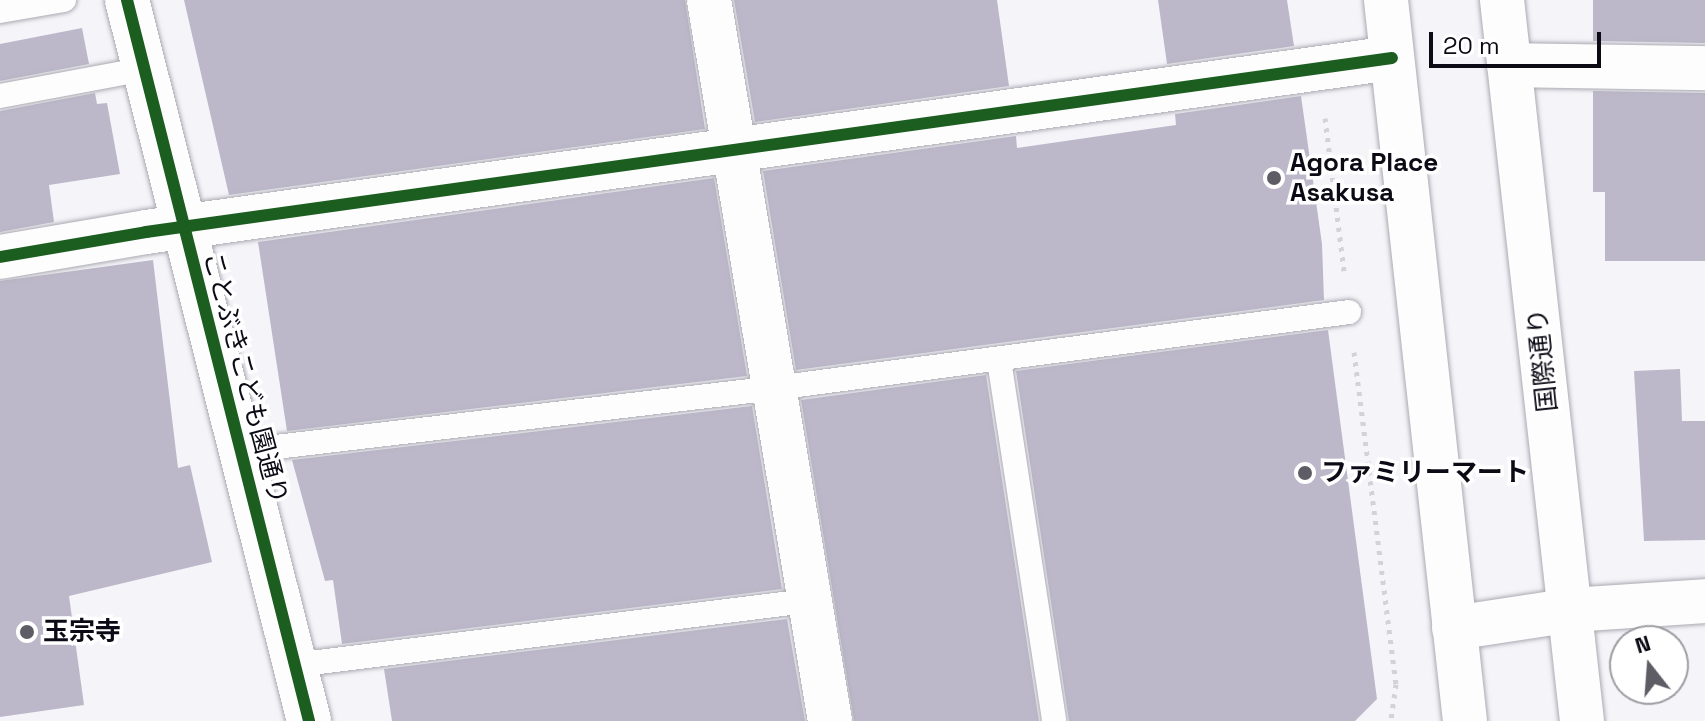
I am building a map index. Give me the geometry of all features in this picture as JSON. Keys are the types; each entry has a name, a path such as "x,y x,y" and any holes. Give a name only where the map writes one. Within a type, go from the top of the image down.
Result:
{"street":[{"name":"ことぶきこども園通り","path":"127,0 309,721"},
{"path":"709,0 732,150 775,388 807,601 830,721"},
{"path":"1386,0 1465,721"},
{"name":"国際通り","path":"1502,0 1582,721"},
{"path":"0,257 184,227 1319,65 1392,58"},
{"path":"1509,65 1705,68"},
{"path":"1454,628 1571,610 1705,601"}],"lane":[{"path":"0,11 64,0"},
{"path":"0,96 144,69"},
{"path":"242,451 999,360 1349,312"},
{"path":"999,360 1054,721"},
{"path":"295,665 807,601"}],"path":[{"path":"1319,65 1396,684 1391,721"}],"building":[{"path":"184,0 685,0 705,129 229,195"},
{"path":"734,0 997,0 1009,86 755,122"},
{"path":"1158,0 1287,0 1294,46 1167,64"},
{"path":"1593,0 1705,0 1705,43 1593,41"},
{"path":"82,28 89,64 0,81 0,44"},
{"path":"1593,91 1705,93 1705,261 1605,261 1605,192 1593,192"},
{"path":"95,93 97,104 107,103 120,174 49,185 54,222 0,232 0,111"},
{"path":"1301,96 1322,244 1324,300 796,370 763,171 1016,136 1017,148 1176,125 1175,114"},
{"path":"714,178 747,376 287,431 258,242"},
{"path":"153,260 178,468 190,465 212,562 69,596 84,705 0,717 0,281"},
{"path":"1328,330 1377,699 1355,721 1069,721 1016,371"},
{"path":"1680,369 1682,421 1705,421 1705,540 1644,541 1634,371"},
{"path":"986,375 1039,721 854,721 801,400"},
{"path":"752,406 782,589 342,644 333,580 325,581 292,460"},
{"path":"787,619 805,721 392,721 384,669"}],"cycle path":[{"path":"127,0 309,721"},
{"path":"0,257 146,232 1392,58"}],"place":[{"name":"Agora Place Asakusa","path":"1274,178"},
{"name":"ファミリーマート","path":"1305,473"},
{"name":"玉宗寺","path":"27,632"}]}
